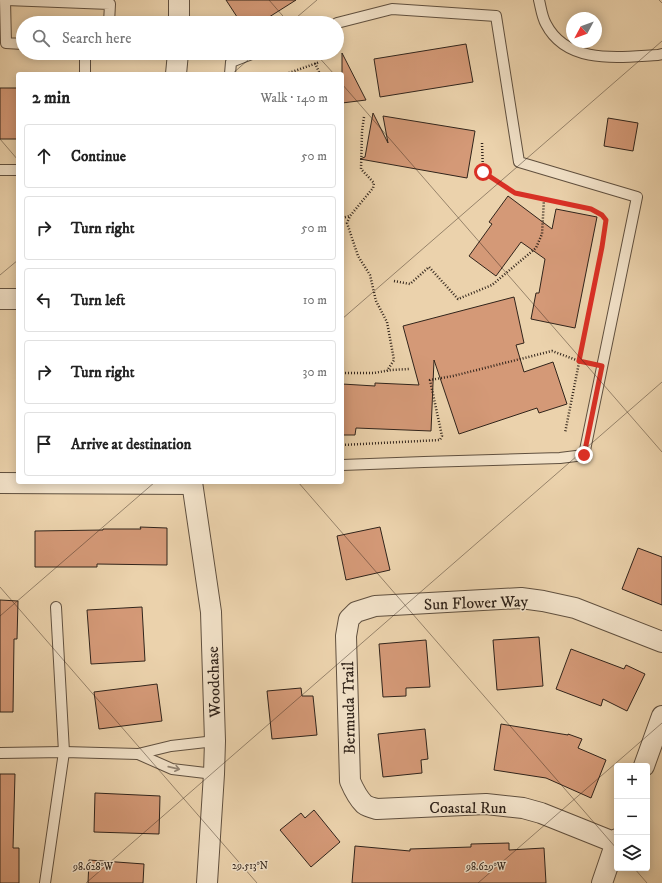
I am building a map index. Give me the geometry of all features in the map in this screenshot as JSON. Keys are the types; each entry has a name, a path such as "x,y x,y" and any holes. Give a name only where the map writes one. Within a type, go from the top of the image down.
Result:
{"street":[{"path":"179,0 179,16"},
{"path":"176,72 177,60"},
{"path":"0,299 16,299"},
{"path":"0,483 16,483"},
{"name":"Woodchase","path":"192,484 211,612 215,741 207,883"},
{"name":"Sun Flower Way","path":"356,612 375,606 521,598 575,608 662,642"},
{"name":"Bermuda Trail","path":"356,612 349,619 346,636 350,780 353,789 363,803"},
{"path":"645,763 662,716"},
{"name":"Coastal Run","path":"363,803 377,809 486,804 523,808 541,813 614,840"},
{"path":"602,883 614,847"}],"lane":[{"path":"16,44 3,43 4,0 110,4 109,16"},
{"path":"539,0 546,24 553,35 562,44 573,50 585,54 613,57 662,54"},
{"path":"344,21 392,9 496,16 519,162 637,197 584,455 560,458 344,465"},
{"path":"84,60 85,72"},
{"path":"230,72 231,62 236,60"},
{"path":"0,170 16,170"},
{"path":"44,883 64,752 56,607"},
{"path":"0,753 64,752 138,754 171,746 215,741"},
{"path":"138,754 172,768 214,774"}],"path":[{"path":"291,72 320,62"},
{"path":"314,63 319,72"},
{"path":"364,117 361,169 374,183 373,188 350,216 347,223 358,256 370,276 376,301 387,322 394,360 387,371"},
{"path":"482,143 483,172 515,193 591,209 602,215 606,220 565,433"},
{"path":"394,281 410,284 429,267 458,299 492,285 536,248 542,234 544,199"},
{"path":"344,218 350,216"},
{"path":"344,446 440,440 442,436 430,380 453,376 552,351 579,361 602,366"},
{"path":"344,373 374,373 409,369"}],"building":[{"path":"226,0 296,0 271,16 236,16"},
{"path":"466,44 473,82 380,97 374,59"},
{"path":"344,57 366,100 344,103 344,72 342,72 342,60 344,60"},
{"path":"0,88 16,88 16,139 0,139"},
{"path":"373,113 388,143 383,116 475,131 467,178 360,159 365,157"},
{"path":"608,118 638,123 633,151 604,146"},
{"path":"508,196 552,229 556,209 597,217 575,328 531,319 536,293 539,293 545,259 521,242 496,276 469,256 492,224 489,222"},
{"path":"514,297 524,343 516,345 524,372 553,362 567,404 539,413 537,408 459,434 434,360 431,431 356,428 355,435 344,435 344,384 375,386 375,383 419,385 403,326"},
{"path":"140,527 167,528 167,565 97,564 97,567 35,567 35,531 141,529"},
{"path":"380,527 390,570 346,580 337,536"},
{"path":"638,548 662,557 662,605 622,589"},
{"path":"0,600 18,601 17,639 14,639 13,712 0,712"},
{"path":"142,607 145,661 91,664 87,610"},
{"path":"539,637 543,686 497,690 493,640"},
{"path":"426,640 430,687 406,688 406,696 383,697 379,644"},
{"path":"571,649 624,669 626,665 645,674 627,711 603,699 601,706 556,689"},
{"path":"157,684 162,721 99,729 94,692"},
{"path":"301,688 302,696 313,696 317,735 272,739 267,691"},
{"path":"501,724 568,734 582,739 578,748 606,760 591,798 546,778 494,770"},
{"path":"425,729 428,759 421,760 422,773 383,777 378,734"},
{"path":"0,774 15,774 13,848 19,848 19,883 0,883"},
{"path":"95,793 160,796 159,834 94,832"},
{"path":"314,810 340,842 311,867 280,830 301,813 305,818"},
{"path":"509,843 509,850 544,848 546,883 352,883 355,846 410,851 410,849 471,847 471,844"},
{"path":"89,860 144,864 143,883 88,883"}],"route":[{"path":"483,172 515,193 591,209 602,215 606,220 579,361 602,366 584,455"}]}
